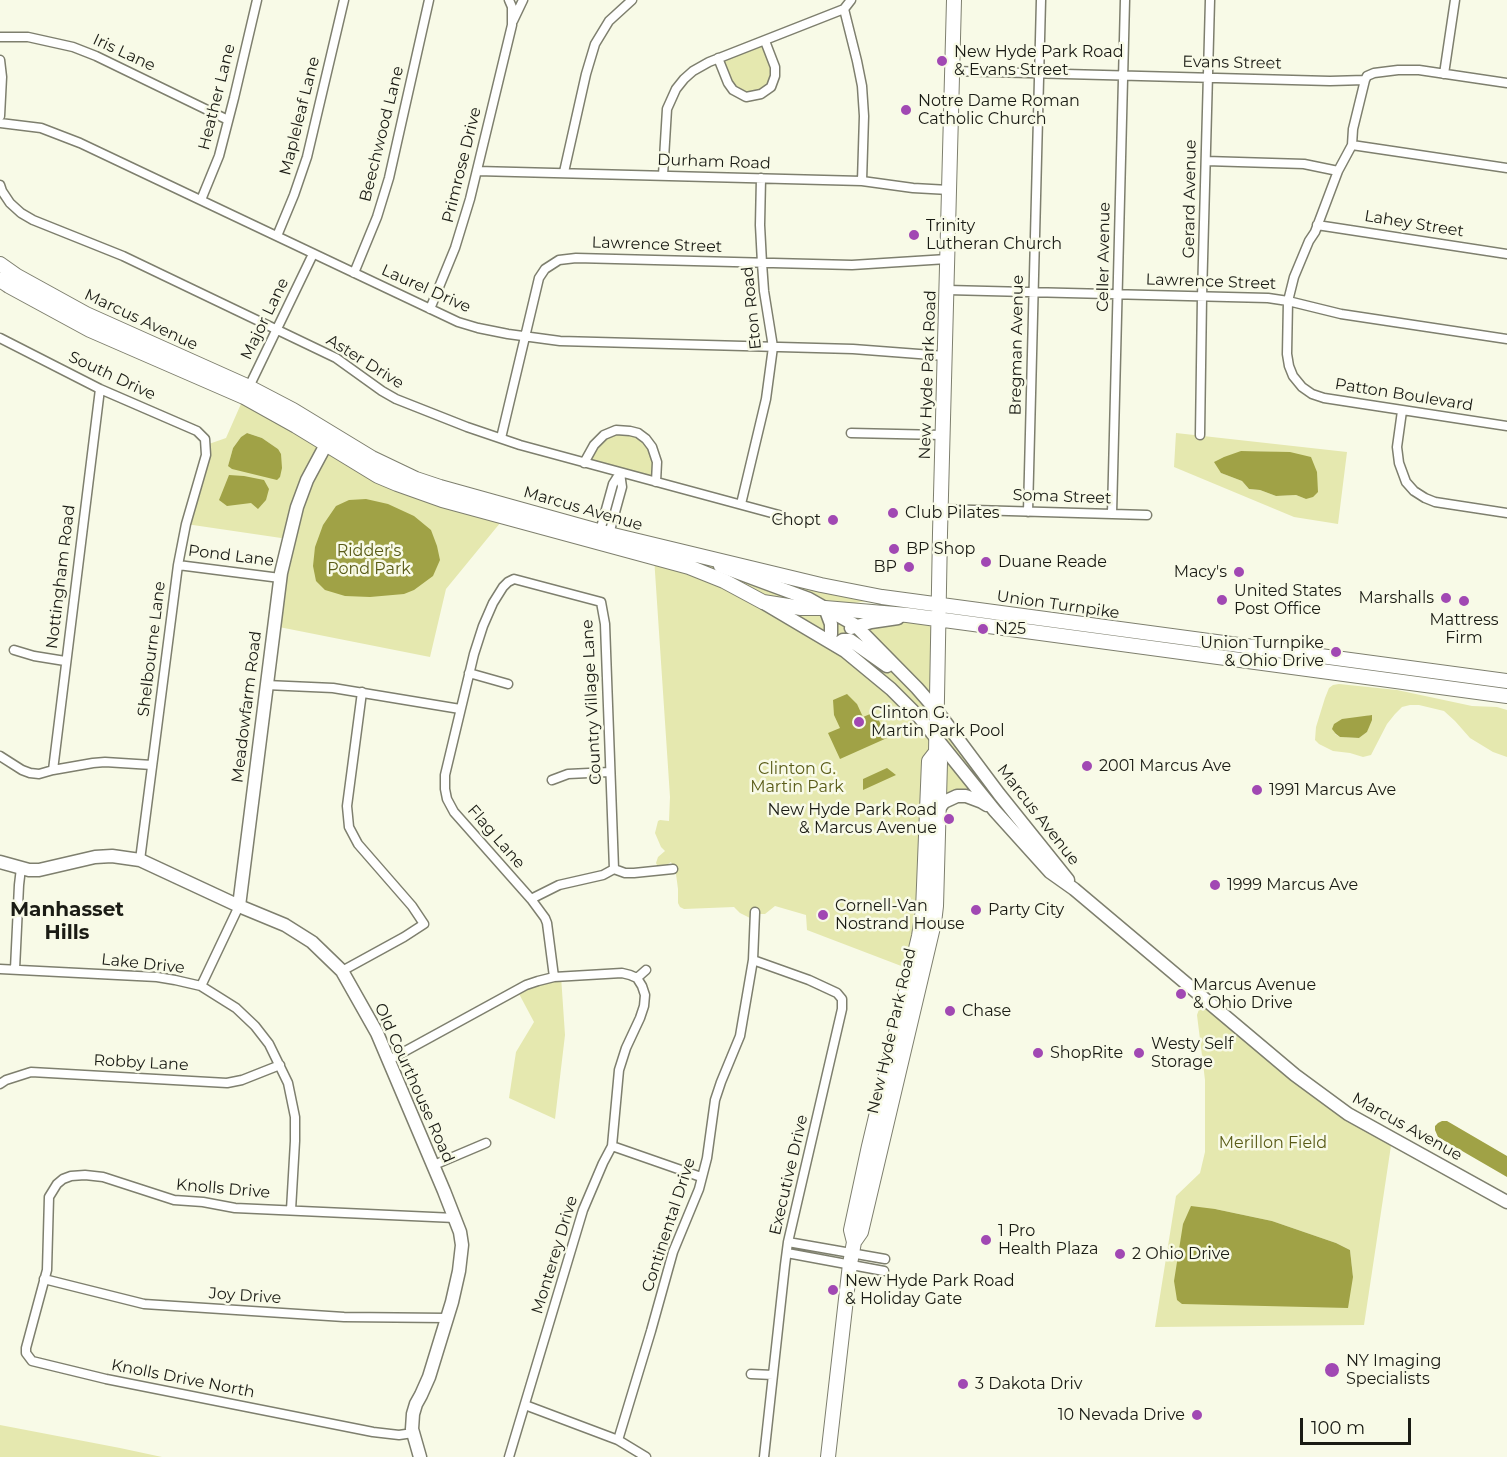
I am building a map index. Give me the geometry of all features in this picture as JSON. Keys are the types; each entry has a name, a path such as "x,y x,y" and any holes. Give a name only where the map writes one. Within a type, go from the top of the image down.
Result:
{"main road":[{"name":"New Hyde Park Road","path":"852,1253 861,1232 934,923 937,893 940,762 936,746 940,509 954,0"},
{"name":"Marcus Avenue","path":"0,264 17,276 86,314 246,392"},
{"name":"Marcus Avenue","path":"0,280 90,330 293,410 378,476 417,492 720,566 809,599 855,625 937,711 1074,889"},
{"name":"Meadowfarm Road","path":"239,906 280,578 297,507 307,480 329,439"},
{"name":"Marcus Avenue","path":"604,536 724,581 855,658 920,718 936,746 1050,872 1074,889 1295,1075 1348,1114 1507,1202"},
{"name":"Union Turnpike","path":"604,536 939,612 1316,663 1507,696"},
{"path":"833,643 831,624 825,608 854,601 860,593"},
{"name":"Union Turnpike","path":"763,602 801,608 919,616 939,612"},
{"path":"833,643 855,625 919,616"},
{"path":"833,643 843,640 853,641 917,688"},
{"name":"Union Turnpike","path":"1316,663 1507,681"},
{"path":"936,746 954,745 973,759"},
{"name":"New Hyde Park Road","path":"828,1457 852,1253 851,1230 919,936 923,910 929,761 936,746"},
{"path":"938,810 944,802 957,796 966,796 982,802 995,811"},
{"name":"Old Courthouse Road","path":"0,862 39,870 95,857 112,856 140,860 285,925 305,936 342,971 377,1033 389,1060 455,1218 462,1245 459,1271 447,1318 429,1377 413,1414 413,1433"},
{"path":"413,1433 420,1457"}],"street":[{"name":"Heather Lane","path":"201,200 219,156 257,0"},
{"name":"Mapleleaf Lane","path":"277,236 307,158 344,0"},
{"name":"Beechwood Lane","path":"354,273 377,217 389,178 429,0"},
{"name":"Primrose Drive","path":"509,0 512,7 512,25"},
{"name":"Primrose Drive","path":"430,309 455,248 470,199 512,25 523,0"},
{"path":"564,172 595,44 609,21 632,0"},
{"path":"663,176 665,117 669,102 676,89 693,71 718,58 844,9 851,0"},
{"name":"Bregman Avenue","path":"1028,512 1041,0"},
{"name":"Celler Avenue","path":"1112,514 1125,0"},
{"name":"Gerard Avenue","path":"1200,435 1210,0"},
{"path":"1444,74 1455,0"},
{"path":"844,9 862,86 864,116 862,181"},
{"name":"Iris Lane","path":"0,37 28,37 73,47 228,120"},
{"path":"718,58 733,90 746,97 761,94 771,87 775,76 775,67 765,41"},
{"path":"0,60 2,77 0,116"},
{"name":"Evans Street","path":"952,71 1330,81 1365,80 1367,76 1374,73 1419,70 1507,83"},
{"name":"Patton Boulevard","path":"1365,80 1353,129 1352,145 1338,171 1294,278 1288,300 1287,354 1292,373 1302,387 1324,398 1507,426"},
{"name":"Laurel Drive","path":"0,123 41,128 59,134 458,322 478,328 525,337 588,343 854,349 945,356"},
{"path":"1352,145 1507,168"},
{"path":"1206,161 1304,164 1338,171"},
{"name":"Durham Road","path":"477,171 862,181 949,190"},
{"name":"Eton Road","path":"741,504 766,399 773,347 762,263 761,178"},
{"name":"Aster Drive","path":"0,185 10,203 33,220 123,256 336,358 396,399 466,427 584,463 779,514"},
{"name":"Lahey Street","path":"1317,225 1507,254"},
{"name":"Major Lane","path":"246,392 313,254"},
{"name":"Lawrence Street","path":"501,438 539,278 545,269 558,260 576,258 852,265 947,259"},
{"name":"Lawrence Street","path":"947,290 1268,298 1288,300 1341,314 1507,339"},
{"name":"South Drive","path":"0,338 100,389 197,431 202,434 206,445"},
{"name":"Nottingham Road","path":"52,770 100,389"},
{"path":"1402,411 1397,447 1399,463 1406,482 1414,491 1425,498 1441,503 1507,513"},
{"path":"584,463 594,445 604,435 616,430 630,430 646,439 652,447 657,462 656,482"},
{"path":"851,433 942,435"},
{"name":"Shelbourne Lane","path":"140,860 178,565 186,524 206,454 206,445"},
{"path":"604,536 622,487 620,473"},
{"name":"Soma Street","path":"940,509 1147,515"},
{"name":"Pond Lane","path":"178,565 280,578"},
{"name":"Country Village Lane","path":"460,708 483,626 502,586 514,579 519,579 600,602 605,624 614,869"},
{"path":"14,650 66,661"},
{"path":"469,673 508,684"},
{"path":"266,685 333,688 460,708"},
{"path":"342,971 424,924 412,906 358,844 349,827 346,806 362,692"},
{"name":"Flag Lane","path":"460,708 445,775 447,799 454,812 531,899 544,918 547,923 554,977"},
{"path":"0,756 30,773 39,774 105,762 152,765"},
{"path":"552,780 568,774 610,772"},
{"path":"15,969 21,868"},
{"path":"531,899 559,885 603,875 614,869 625,873 673,869"},
{"name":"Meadowfarm Road","path":"201,986 239,906"},
{"name":"Continental Drive","path":"618,1440 673,1252 696,1198 707,1158 715,1100 740,1036 753,960 755,912"},
{"name":"Executive Drive","path":"753,960 810,980 837,993 842,999 842,1009 787,1253 764,1457"},
{"name":"Lake Drive","path":"0,969 157,977 201,986 236,1008 255,1026 269,1044 288,1083 295,1117 291,1210"},
{"path":"389,1060 526,985 554,977 622,973 637,978 646,970"},
{"name":"Monterey Drive","path":"509,1457 583,1210 612,1146 620,1070 626,1048 644,1006 645,995 637,978"},
{"name":"Robby Lane","path":"0,1084 13,1077 31,1072 227,1083 242,1080 280,1065"},
{"path":"434,1165 486,1143"},
{"path":"612,1146 701,1177"},
{"name":"Knolls Drive","path":"44,1279 47,1270 49,1197 57,1184 71,1176 103,1177 174,1200 235,1208 455,1218"},
{"path":"789,1242 885,1259"},
{"path":"787,1253 852,1253 884,1271"},
{"name":"Joy Drive","path":"44,1279 144,1304 344,1317 447,1318"},
{"name":"Knolls Drive North","path":"44,1279 26,1348 26,1353 32,1361 106,1379 373,1432 413,1433"},
{"path":"751,1374 773,1376"},
{"path":"525,1405 618,1440 646,1457"}],"green space":[{"path":"765,41 775,76 761,94 736,93 718,58"},
{"name":"Ridder's Pond Park","path":"244,397 378,476 505,517 446,589 430,657 274,626 288,539 186,524 206,445 226,438","holes":["247,433 262,438 278,449 228,466 233,448 241,437"]},
{"path":"630,431 652,447 656,482 621,473 622,487 609,534 600,531 620,473 584,463 604,435"},
{"path":"1176,433 1347,452 1338,524 1294,517 1174,467","holes":["1241,451 1277,452 1306,499 1296,495 1276,496 1249,489 1242,481 1221,473"]},
{"name":"Clinton G. Martin Park","path":"654,557 683,559 887,598 829,607 938,619 937,711 980,769 988,792 956,763 995,811 966,796 944,802 917,972 807,930 806,915 775,906 765,914 750,918 734,907 684,909 680,907 676,874 671,862 662,868 656,863 658,857 665,851 655,833 658,821 669,821 670,797"},
{"path":"1333,685 1397,690 1472,706 1497,707 1507,710 1507,757 1493,752 1470,738 1444,711 1419,705 1402,707 1395,714 1387,724 1371,755 1363,757 1333,751 1315,740 1316,727 1325,698 1329,688","holes":["1371,715 1367,732 1359,738 1340,737 1335,734 1360,718"]},
{"path":"561,976 565,1035 555,1119 509,1098 516,1052 534,1022 517,990"},
{"name":"Merillon Field","path":"1203,998 1295,1075 1392,1139 1364,1325 1155,1327 1176,1196 1200,1173 1205,1152 1205,1080 1197,1015","holes":["1215,1209 1272,1221 1350,1250 1353,1277"]},
{"path":"0,1425 120,1448 162,1457 0,1457"}],"shaded area":[{"path":"247,433 262,438 278,449 281,454 282,468 277,480 228,466 233,448"},
{"path":"1241,451 1290,452 1311,457 1317,472 1318,492 1306,499 1296,495 1276,496 1249,489 1242,481 1221,473 1214,462"},
{"path":"229,475 264,480 269,489 266,500 258,509 251,503 227,506 219,500"},
{"path":"366,499 388,504 414,516 431,530 440,560 433,576 414,590 404,594 370,597 345,596 325,590 316,581 313,566 315,547 323,525 336,506 349,500"},
{"name":"Clinton G. Martin Park Pool","path":"847,694 857,704 863,717 875,712 887,738 840,759 828,733 840,728 834,715 833,700"},
{"path":"1372,715 1367,732 1359,738 1340,737 1332,729 1334,724 1342,719"},
{"path":"887,768 896,775 863,790 863,779"},
{"path":"1442,1121 1447,1121 1507,1156 1507,1177 1438,1137 1435,1126"},
{"path":"1191,1206 1272,1221 1350,1250 1353,1277 1348,1308 1182,1304 1177,1300 1174,1281 1183,1224"}],"place":[{"name":"New Hyde Park Road & Evans Street","path":"942,61"},
{"name":"Notre Dame Roman Catholic Church","path":"906,110"},
{"name":"Trinity Lutheran Church","path":"914,235"},
{"name":"Club Pilates","path":"893,513"},
{"name":"Chopt","path":"833,520"},
{"name":"BP Shop","path":"894,549"},
{"name":"Duane Reade","path":"986,562"},
{"name":"BP","path":"909,567"},
{"name":"Macy's","path":"1239,572"},
{"name":"Marshalls","path":"1446,598"},
{"name":"United States Post Office","path":"1222,600"},
{"name":"Mattress Firm","path":"1464,601"},
{"name":"N25","path":"983,629"},
{"name":"Union Turnpike & Ohio Drive","path":"1336,652"},
{"name":"Clinton G. Martin Park Pool","path":"859,722"},
{"name":"2001 Marcus Ave","path":"1087,766"},
{"name":"1991 Marcus Ave","path":"1257,790"},
{"name":"New Hyde Park Road & Marcus Avenue","path":"949,819"},
{"name":"1999 Marcus Ave","path":"1215,885"},
{"name":"Party City","path":"976,910"},
{"name":"Cornell-Van Nostrand House","path":"823,915"},
{"name":"Marcus Avenue & Ohio Drive","path":"1181,994"},
{"name":"Chase","path":"950,1011"},
{"name":"ShopRite","path":"1038,1053"},
{"name":"Westy Self Storage","path":"1139,1053"},
{"name":"1 Pro Health Plaza","path":"986,1240"},
{"name":"2 Ohio Drive","path":"1120,1254"},
{"name":"New Hyde Park Road & Holiday Gate","path":"833,1290"},
{"name":"NY Imaging Specialists","path":"1332,1370"},
{"name":"3 Dakota Driv","path":"963,1384"},
{"name":"10 Nevada Drive","path":"1197,1415"}],"district":[{"name":"Manhasset Hills","path":"67,922"}]}
